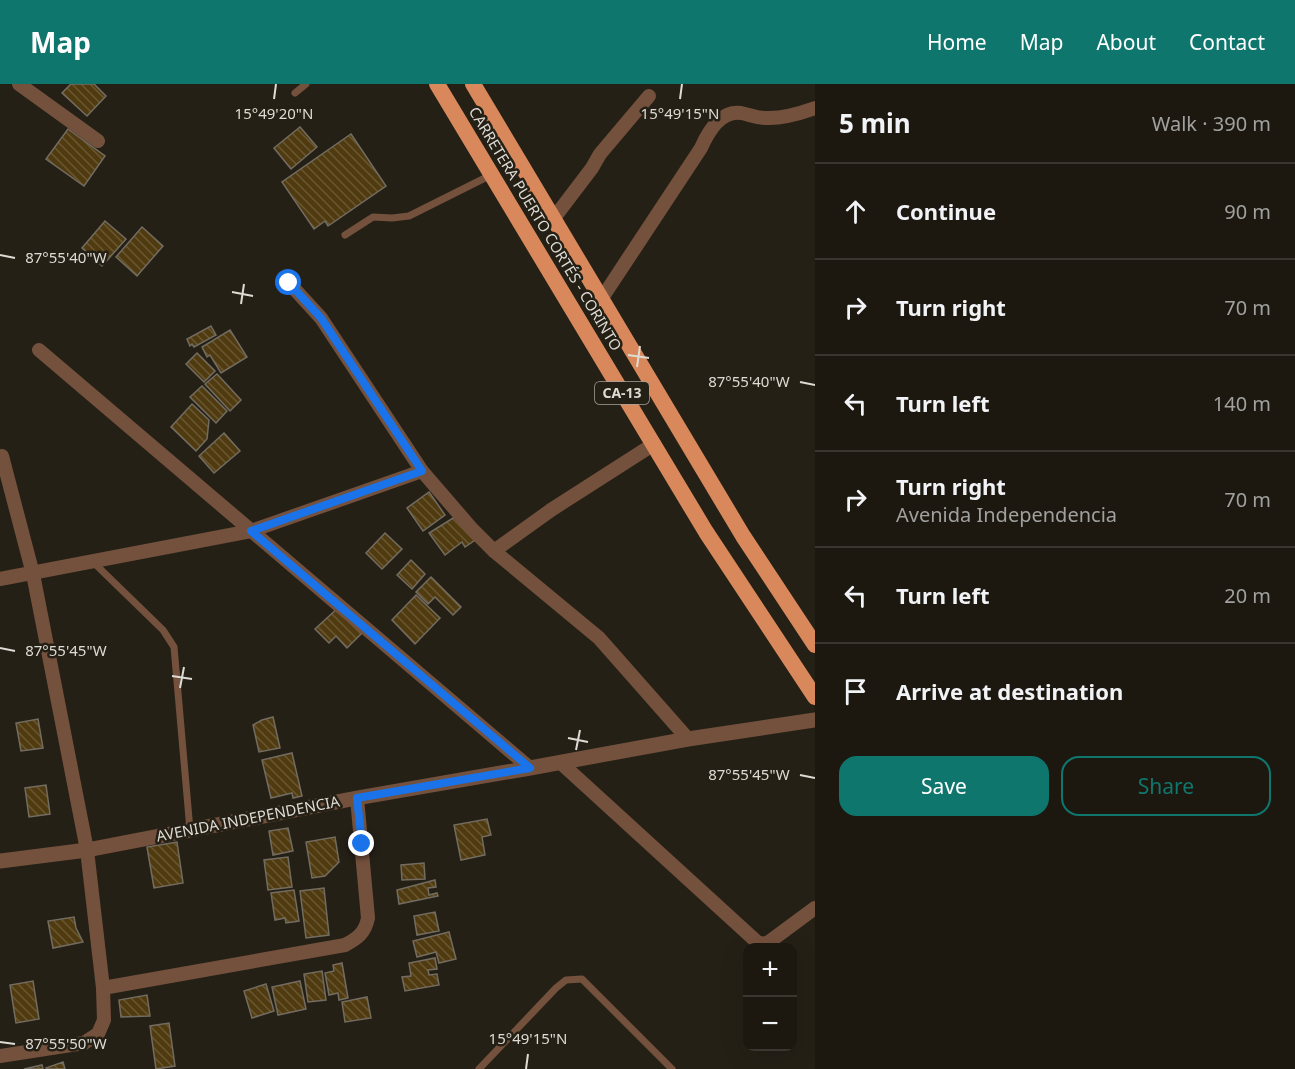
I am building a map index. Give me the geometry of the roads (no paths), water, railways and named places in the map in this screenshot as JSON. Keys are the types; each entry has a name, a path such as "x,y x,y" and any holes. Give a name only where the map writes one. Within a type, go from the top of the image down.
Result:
{"highway":[{"name":"CARRETERA PUERTO CORTÉS - CORINTO","path":"437,84 706,532 815,697"},
{"name":"CARRETERA PUERTO CORTÉS - CORINTO","path":"473,84 743,536 815,645"}],"street":[{"path":"19,84 98,141"},
{"path":"555,218 600,154 649,96"},
{"path":"602,298 701,148 715,123 722,118 739,113 770,118 815,108"},
{"path":"289,283 321,318 422,471 494,551 599,638 688,739"},
{"path":"39,350 530,768"},
{"path":"494,551 551,510 654,444"},
{"path":"0,1056 84,1043 98,1034 104,1020 103,988 87,850 33,574 2,456"},
{"path":"0,579 251,531 422,471"},
{"name":"AVENIDA INDEPENDENCIA","path":"0,861 87,850 357,798 688,739 815,720"},
{"path":"561,763 757,942 763,944 769,942 815,908"},
{"path":"103,988 345,945 354,940 365,931 369,918 357,798"}],"lane":[{"path":"296,93 306,84"},
{"path":"345,235 373,217 409,216 491,175"},
{"path":"92,561 163,630 174,648 189,830"},
{"path":"479,1069 556,988 566,980 582,979 672,1069"}]}
